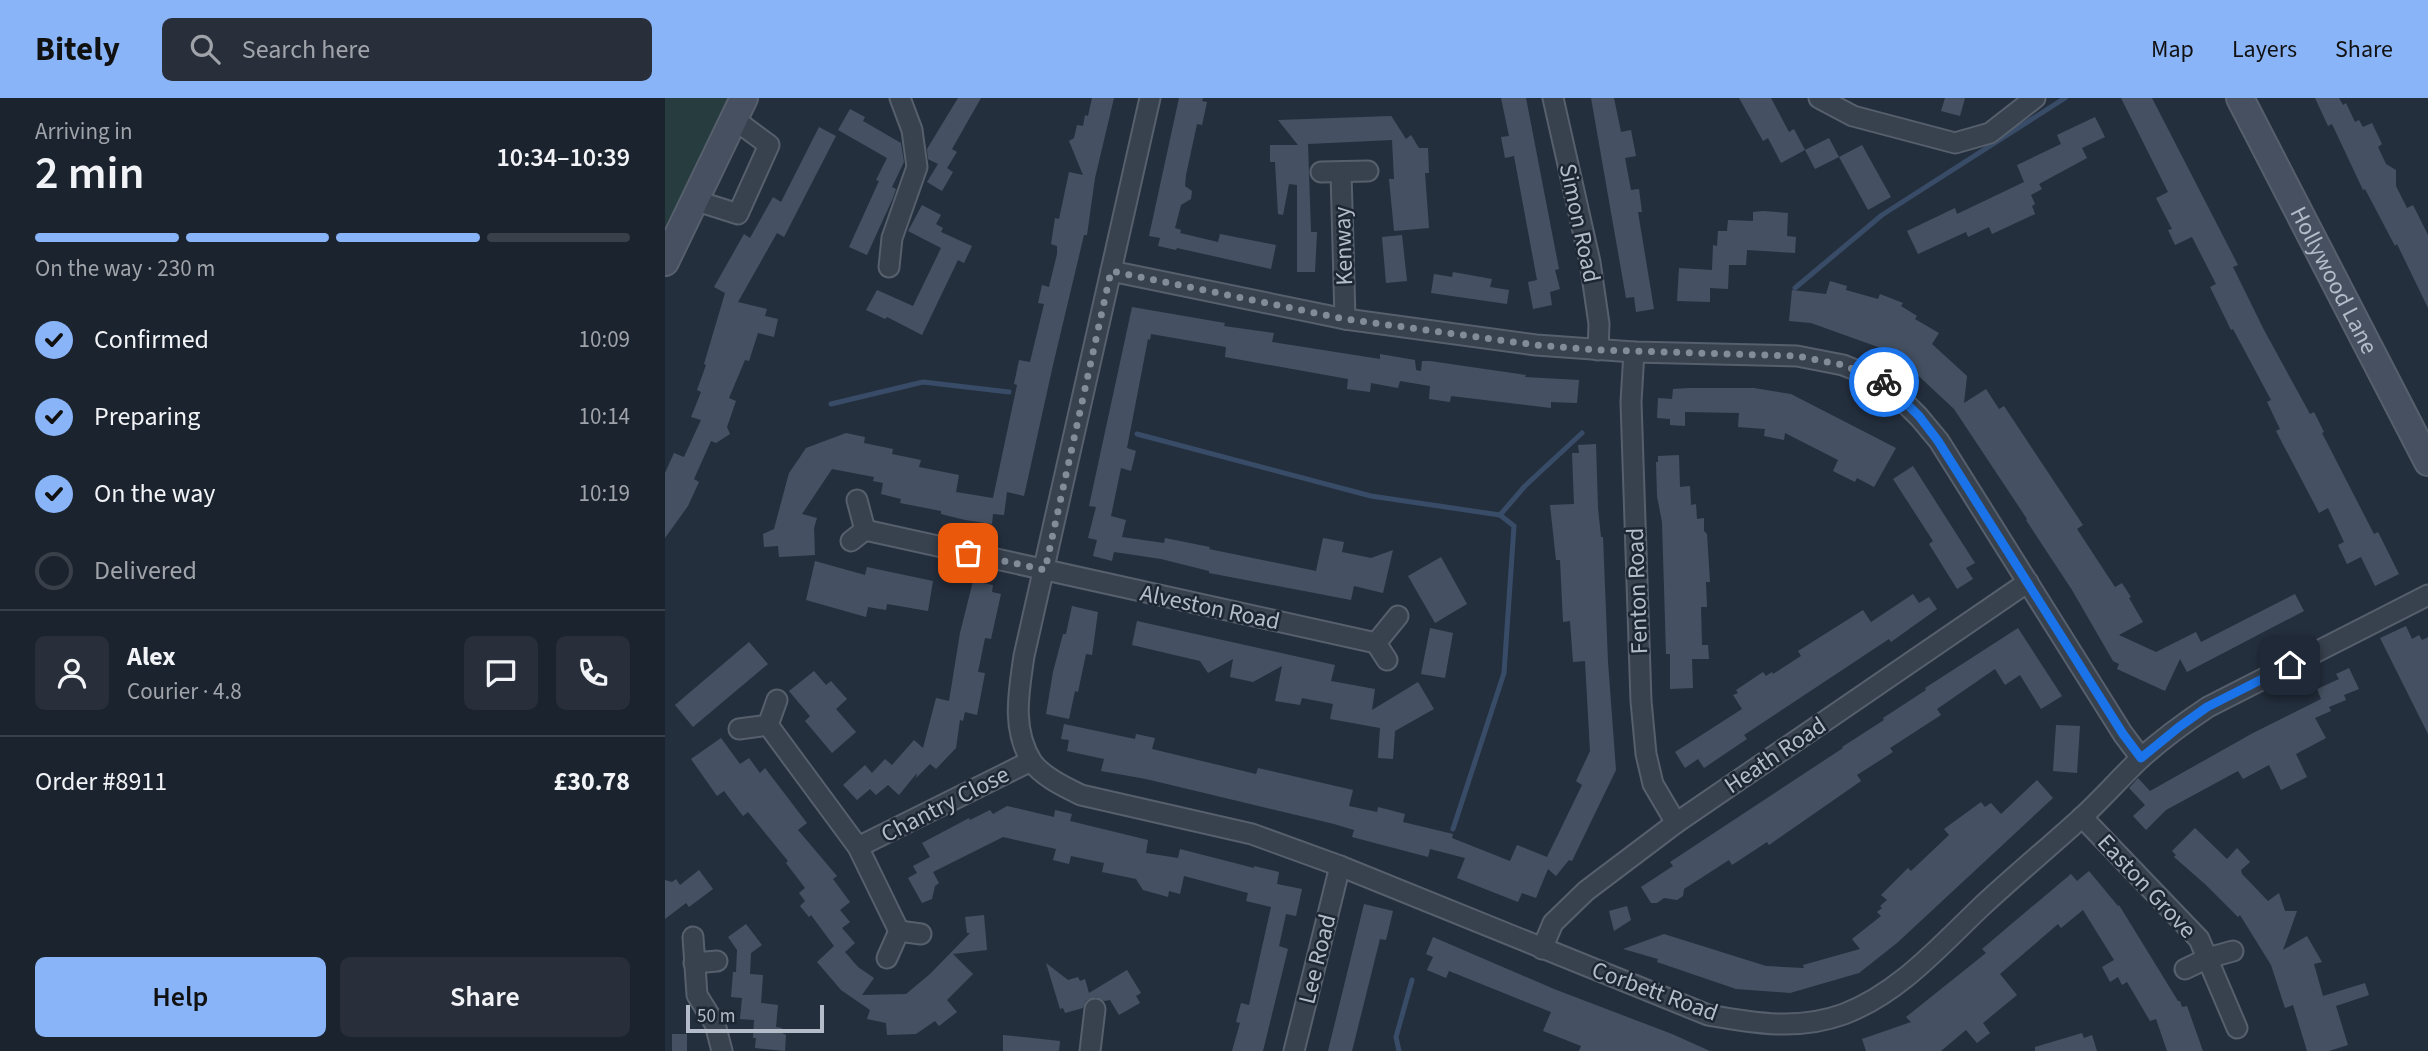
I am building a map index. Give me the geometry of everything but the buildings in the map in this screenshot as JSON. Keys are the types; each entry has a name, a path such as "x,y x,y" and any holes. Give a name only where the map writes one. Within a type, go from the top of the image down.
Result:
{"street":[{"path":"889,267 892,237 917,167 912,130 900,98"},
{"path":"1031,761 1019,728 1017,703 1024,656 1150,98"},
{"name":"Simon Road","path":"1553,98 1590,262 1599,324 1598,350"},
{"path":"1819,98 1853,116 1955,143 1990,133 2035,98"},
{"name":"Hollywood Lane","path":"2239,98 2428,462"},
{"path":"665,262 694,200 739,108 769,145 738,214 694,200"},
{"name":"Kenway","path":"1345,319 1331,172 1368,171"},
{"path":"1111,271 1345,319 1536,345 1634,352 1797,356 1843,365 1882,381 1919,416 1938,441 2123,734 2141,758"},
{"name":"Fenton Road","path":"1634,352 1631,402 1641,702 1646,754 1653,784 1676,823"},
{"name":"Alveston Road","path":"857,500 858,536 1045,570 1375,643"},
{"name":"Heath Road","path":"1542,949 1553,923 1585,891 1676,823 2028,582"},
{"name":"Corbett Road","path":"1031,761 1055,782 1081,795 1252,834 1340,866 1708,1015 1759,1024 1785,1025 1827,1019 1871,1002 1903,981 2082,817 2141,758 2207,707 2428,595"},
{"path":"1387,660 1375,643 1398,615"},
{"path":"739,729 768,725 777,700"},
{"name":"Chantry Close","path":"768,725 858,847 899,930"},
{"name":"Chantry Close","path":"858,847 1031,761"},
{"name":"Easton Grove","path":"2082,817 2199,939 2237,1028"},
{"name":"Lee Road","path":"1294,1051 1340,866"},
{"path":"887,958 899,930 921,934"},
{"path":"693,937 697,995 715,1024 722,1051"},
{"name":"Easton Grove","path":"2185,969 2234,950"},
{"path":"694,963 717,961"},
{"path":"1090,1051 1095,1009"}],"green space":[{"path":"665,98 731,98 665,236"}],"waterway":[{"path":"1795,288 1882,215 2065,98"},
{"path":"831,404 923,382 1009,392"},
{"path":"1137,434 1371,496 1500,515 1525,486 1582,433"},
{"path":"1453,829 1504,673 1514,526 1500,515"},
{"path":"1399,1051 1396,1037 1412,980"}],"way so far":[{"path":"968,553 1045,570 1111,271 1345,319 1536,345 1634,352 1797,356 1843,365 1884,382"}],"route":[{"path":"1884,382 1919,416 1938,441 2123,734 2141,758 2207,707 2290,665"}]}
